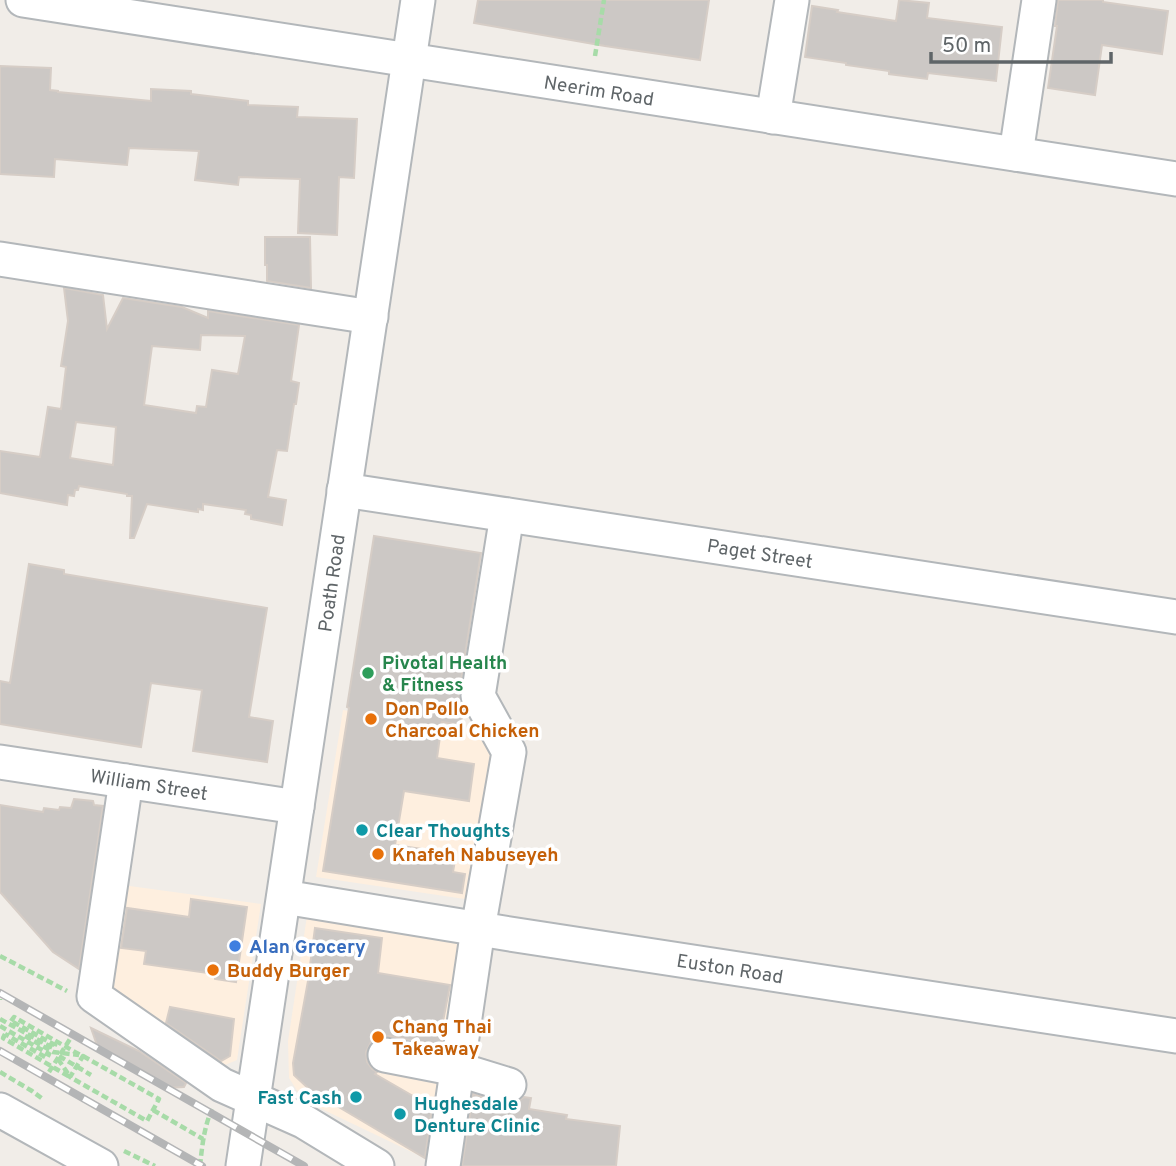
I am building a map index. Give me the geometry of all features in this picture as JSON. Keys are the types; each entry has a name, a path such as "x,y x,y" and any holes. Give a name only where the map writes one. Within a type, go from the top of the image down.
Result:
{"street":[{"name":"Neerim Road","path":"23,0 1176,179"},
{"name":"Poath Road","path":"243,1166 418,0"},
{"path":"773,117 792,0"},
{"path":"1016,154 1039,0"},
{"path":"0,259 371,317"},
{"name":"Paget Street","path":"344,490 1176,617"},
{"path":"443,1166 478,929 509,752 478,696 507,515"},
{"name":"William Street","path":"0,762 297,807"},
{"path":"126,781 94,996 222,1086 303,1121 377,1166"},
{"name":"Euston Road","path":"284,897 1176,1036"},
{"path":"385,1055 457,1069 509,1085"},
{"path":"0,1110 63,1154 102,1166"}],"path":[{"path":"595,55 604,0"},
{"path":"0,956 81,998 94,996"},
{"path":"14,1017 159,1099 147,1121 3,1038 5,1034 47,1058 49,1054 0,1022 53,1048 55,1045 12,1021 14,1017"},
{"path":"0,1022 53,1052 83,1056"},
{"path":"49,1072 70,1039"},
{"path":"53,1052 70,1077"},
{"path":"59,1056 91,1075"},
{"path":"70,1077 83,1056"},
{"path":"200,1166 208,1116 222,1086"},
{"path":"153,1110 203,1139"}],"shaded area":[{"path":"343,710 511,735 485,902 316,877"},
{"path":"115,884 261,904 237,1060 213,1070 103,993"},
{"path":"307,916 473,942 441,1166 303,1100 289,1078 288,1041"}],"building":[{"path":"478,0 709,0 700,60 474,23"},
{"path":"899,0 929,3 927,18 1002,27 996,81 928,73 927,79 805,57 812,6 896,21"},
{"path":"1058,0 1103,0 1168,11 1162,54 1102,45 1095,95 1048,88"},
{"path":"0,66 51,68 50,90 58,92 151,101 151,89 191,91 191,94 248,101 248,105 298,107 297,117 357,119 354,178 339,177 337,235 298,233 300,179 239,177 238,185 195,180 199,151 129,148 127,165 55,159 54,177 0,174"},
{"path":"265,237 310,237 311,288 267,281"},
{"path":"64,288 103,295 107,329 123,298 182,307 208,318 208,311 299,325 291,381 299,383 296,404 287,451 277,450 268,497 286,500 282,525 251,519 251,515 245,514 246,510 203,504 203,510 198,509 198,512 147,504 134,538 130,538 132,496 127,494 79,486 74,496 68,495 67,505 0,493 0,451 40,457 48,407 61,409 66,367 61,366 68,321","holes":["201,335 245,336 238,374 212,370 206,407 197,406 196,413 144,405 152,346 200,350","76,422 116,427 113,465 70,458"]},
{"path":"374,536 481,553 459,693 463,709 461,725 442,722 437,758 474,764 469,801 404,791 395,845 456,854 453,872 465,874 462,893 323,871"},
{"path":"29,564 64,570 64,574 267,608 249,717 273,721 267,762 193,751 202,690 151,683 141,747 0,724 0,681 10,683"},
{"path":"74,799 93,801 94,805 103,806 79,969 53,952 0,892 0,805 43,812 44,808 71,808"},
{"path":"191,899 247,907 236,982 215,979 215,974 144,964 146,951 121,948 127,908 189,917"},
{"path":"315,928 382,938 378,973 450,985 440,1037 441,1046 389,1036 379,1037 371,1042 366,1052 367,1062 377,1072 375,1074 432,1107 425,1158 310,1090 294,1075 293,1063"},
{"path":"170,1007 234,1019 230,1056 221,1061 166,1023"},
{"path":"91,1028 139,1051 186,1083 184,1087 165,1088 99,1051"},
{"path":"473,1094 504,1104 514,1104 524,1097 531,1098 529,1109 567,1115 566,1119 620,1126 616,1166 462,1166"}],"railway":[{"path":"0,993 304,1166"},
{"path":"0,1051 202,1166"}],"place":[{"name":"Pivotal Health & Fitness","path":"368,673"},
{"name":"Don Pollo Charcoal Chicken","path":"371,719"},
{"name":"Clear Thoughts","path":"362,830"},
{"name":"Knafeh Nabuseyeh","path":"378,854"},
{"name":"Alan Grocery","path":"235,946"},
{"name":"Buddy Burger","path":"213,970"},
{"name":"Chang Thai Takeaway","path":"378,1037"},
{"name":"Fast Cash","path":"356,1097"},
{"name":"Hughesdale Denture Clinic","path":"400,1114"}]}
